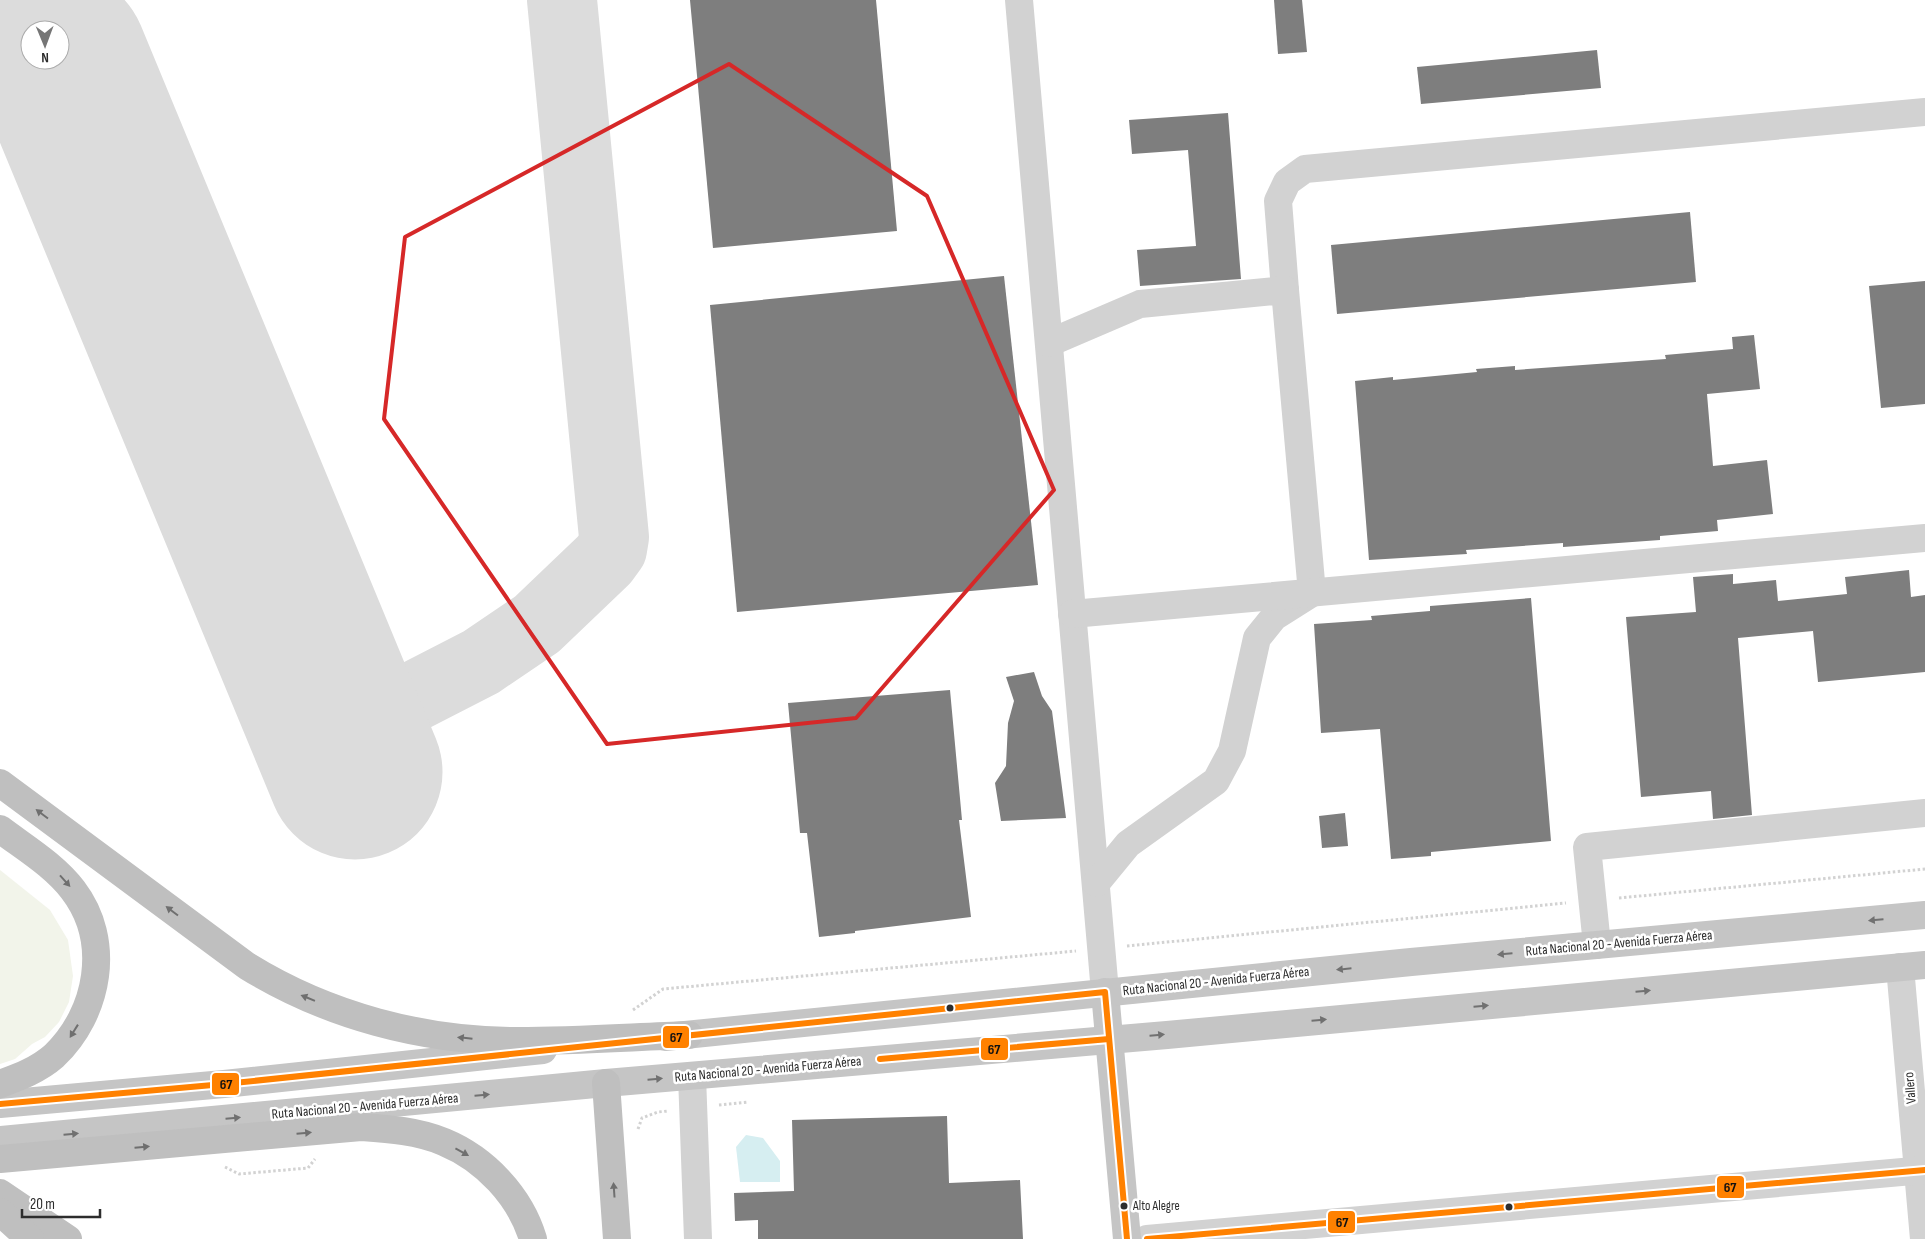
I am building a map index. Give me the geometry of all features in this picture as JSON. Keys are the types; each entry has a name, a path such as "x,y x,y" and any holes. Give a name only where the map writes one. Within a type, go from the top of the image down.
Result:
{"highway":[{"path":"0,783 247,966 276,984 340,1010 410,1030 471,1038 518,1041 689,1035"},
{"path":"0,829 55,870 73,890 88,916 95,941 96,970 92,995 81,1020 68,1040 52,1057 25,1075 0,1084"},
{"path":"606,1083 617,1239"},
{"path":"0,1159 21,1145 361,1127 391,1129 420,1134 445,1142 473,1158 499,1180 518,1206 533,1239"},
{"path":"0,1193 68,1239"},
{"path":"0,1212 30,1239"}],"main road":[{"name":"Ruta Nacional 20 - Avenida Fuerza Aérea","path":"0,1104 224,1084 1105,992 1925,916"},
{"name":"Ruta Nacional 20 - Avenida Fuerza Aérea","path":"21,1145 606,1083 1109,1040 1912,966"},
{"path":"1105,992 1126,1239"}],"street":[{"path":"1019,0 1105,992"},
{"path":"1312,593 1278,201 1287,182 1304,169 1925,112"},
{"path":"1049,343 1140,304 1285,290"},
{"path":"1072,614 1925,538"},
{"path":"1096,883 1128,844 1216,781 1232,751 1257,638 1274,617 1312,593"},
{"path":"1597,946 1587,847 1925,814"},
{"name":"Vallero","path":"1912,966 1924,1239"},
{"path":"692,1076 698,1239"},
{"path":"1147,1239 1921,1170"}],"path":[{"path":"627,1014 663,989 1925,869"}],"highlighted area":[{"path":"729,64 927,196 1054,490 856,718 607,744 384,419 405,237"}],"shaded area":[{"path":"0,870 50,910 68,940 73,976 69,1002 59,1022 45,1037 32,1044 15,1059 0,1064"}],"water":[{"path":"746,1135 763,1138 780,1161 780,1182 740,1182 736,1147"}],"building":[{"path":"690,0 876,0 897,231 713,248"},
{"path":"1274,0 1302,0 1307,52 1278,54"},
{"path":"1597,50 1601,88 1421,104 1417,67"},
{"path":"1228,113 1241,279 1140,286 1137,250 1196,246 1188,150 1132,154 1129,120"},
{"path":"1690,212 1696,282 1337,314 1331,245"},
{"path":"1004,276 1038,585 737,612 710,305"},
{"path":"1925,281 1925,404 1881,408 1869,286"},
{"path":"1754,335 1760,389 1707,394 1713,466 1767,460 1773,514 1717,520 1718,531 1660,536 1660,540 1563,547 1563,543 1466,550 1467,554 1369,560 1355,381 1393,377 1393,380 1477,372 1476,369 1515,366 1515,370 1666,359 1665,355 1733,349 1732,337"},
{"path":"1909,570 1911,597 1925,595 1925,672 1818,682 1813,631 1738,638 1752,815 1713,819 1711,791 1641,797 1626,617 1696,612 1693,577 1733,574 1733,584 1776,580 1778,601 1847,594 1845,577"},
{"path":"1531,598 1551,841 1431,852 1431,856 1391,859 1380,729 1321,733 1314,624 1372,620 1371,616 1430,611 1430,606"},
{"path":"1034,672 1042,696 1052,711 1066,818 1001,821 995,783 1006,766 1008,723 1014,701 1006,677"},
{"path":"950,690 962,820 959,820 971,917 819,937 807,833 800,833 788,703"},
{"path":"1345,813 1348,846 1322,848 1319,816"},
{"path":"947,1116 949,1183 1020,1180 1023,1239 758,1239 758,1220 735,1221 734,1193 794,1191 792,1120"}],"taxiway":[{"path":"339,735 481,662 537,624 604,560 612,549 614,537 562,0"}],"runway":[{"path":"65,70 355,772"}],"transit line":[{"name":"67","path":"0,1104 224,1084 1105,992 1127,1239"},
{"name":"67","path":"880,1059 1109,1039"},
{"name":"67","path":"1147,1239 1925,1170"}],"place":[{"name":"Alto Alegre","path":"1124,1206"}]}
